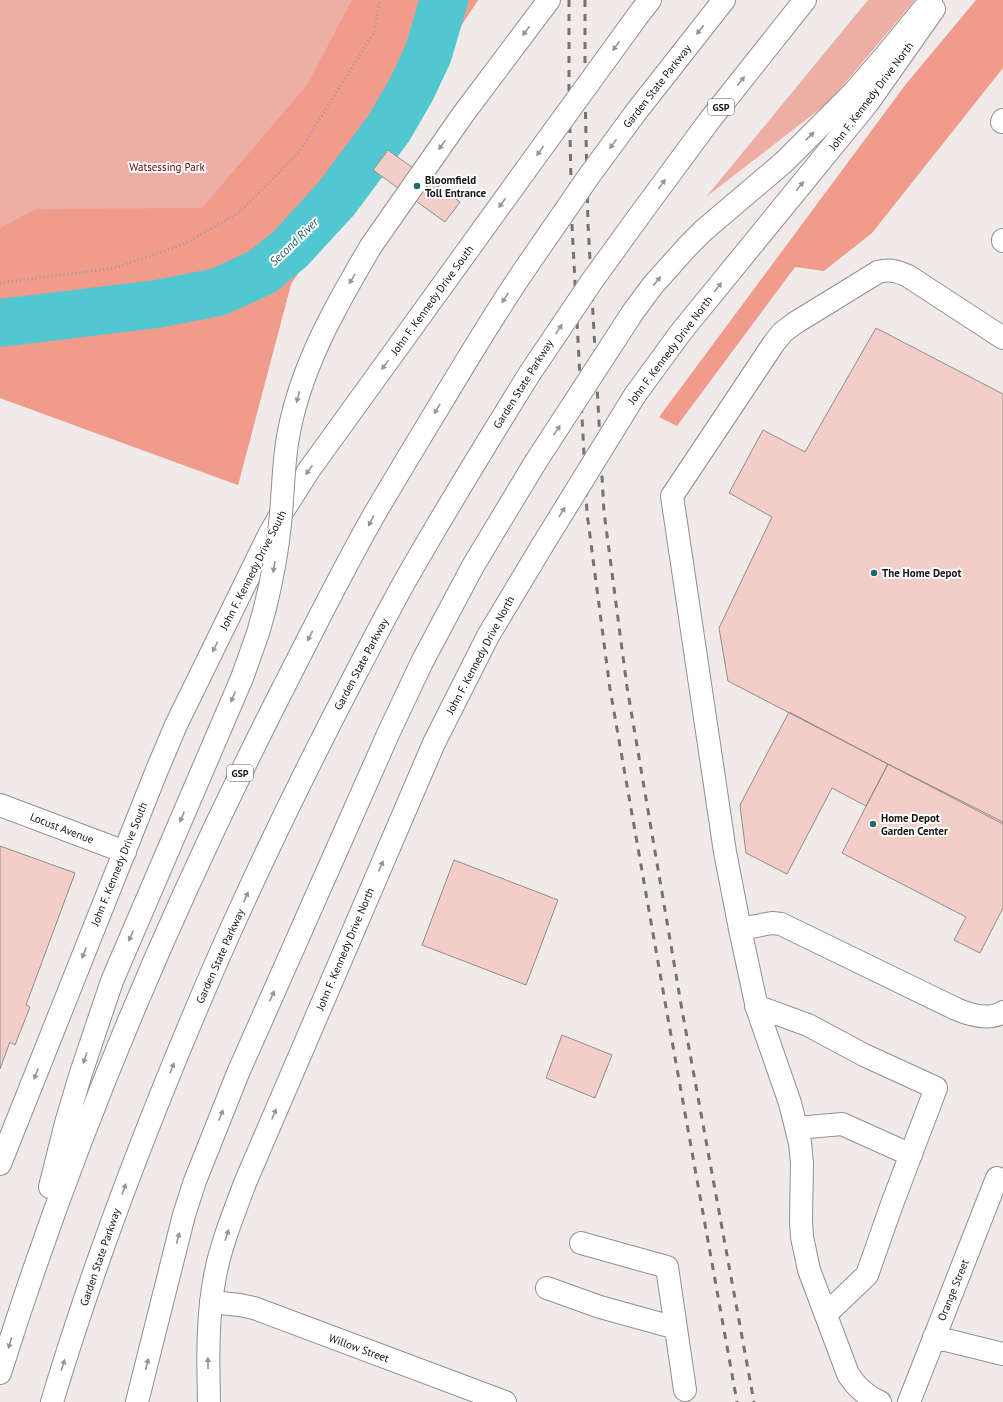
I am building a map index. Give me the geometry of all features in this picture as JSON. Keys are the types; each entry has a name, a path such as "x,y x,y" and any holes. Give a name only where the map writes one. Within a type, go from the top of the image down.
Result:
{"main road":[{"path":"19,1312 66,1123 97,1024 131,936 242,678 258,633 273,573 278,538 285,458 292,418 300,388 327,324 371,246 464,113 549,0"},
{"name":"Garden State Parkway","path":"0,1373 19,1312 67,1176 121,1038 179,904 242,769 326,604 377,510 479,339 527,266 589,176 636,112 724,0"},
{"name":"Garden State Parkway","path":"52,1402 87,1293 138,1154 193,1017 252,882 317,748 388,612 409,574 530,372 592,281 638,216 805,0"},
{"path":"137,1402 184,1215 238,1073 415,675 473,566 535,463 653,285 704,230 784,162 854,92 931,0"},
{"name":"John F. Kennedy Drive North","path":"209,1402 208,1332 215,1276 245,1182 434,743 488,636 635,395 682,332 867,104 941,0"},
{"name":"John F. Kennedy Drive South","path":"0,1164 176,725 259,555 281,514 309,470 644,7"},
{"path":"880,1402 862,1392 854,1384 848,1374 809,1270 802,1237 802,1163 797,1128 790,1103 756,1006 740,929 725,852 672,496 774,343 783,332 795,323 878,272 886,270 897,271 908,276 1003,338"},
{"name":"Locust Avenue","path":"0,805 125,852"},
{"path":"740,929 772,923 781,924 956,1010 970,1015 979,1016 992,1016 1003,1012"},
{"path":"756,1006 808,1025 864,1055 936,1088 867,1275 826,1314"},
{"path":"797,1128 842,1124 911,1155"},
{"name":"Orange Street","path":"910,1402 997,1178"},
{"path":"581,1243 667,1268 685,1390"},
{"path":"547,1288 600,1307 676,1328"},
{"name":"Willow Street","path":"211,1302 254,1308 505,1402"},
{"path":"934,1337 1003,1354"}],"path":[{"path":"0,282 115,268 182,245 240,212 300,151 374,32 380,0"}],"green space":[{"name":"Watsessing Park","path":"0,0 478,0 291,284 238,485 0,398"},
{"path":"868,0 915,0 829,102 706,197"}],"shaded area":[{"name":"Watsessing Park","path":"352,0 478,0 291,284 238,485 0,398 0,228 36,209 202,208 307,85"},
{"path":"976,0 1003,0 1003,68 872,233 824,271 795,267 677,426 659,417 906,84"}],"building":[{"name":"Bloomfield Toll Entrance","path":"388,150 460,202 445,222 373,170"},
{"name":"The Home Depot","path":"876,328 1003,394 1003,824 728,681 719,628 772,517 729,493 763,430 805,452"},
{"path":"789,712 888,764 866,806 832,788 787,874 746,853 740,805"},
{"path":"888,764 1003,822 1003,908 980,953 954,940 966,917 842,853"},
{"path":"0,846 75,873 26,1005 30,1007 15,1045 10,1042 0,1069"},
{"path":"454,860 558,900 526,985 422,945"},
{"path":"562,1035 612,1055 595,1098 546,1078"}],"waterway":[{"name":"Second River","path":"0,323 157,304 218,292 262,272 290,249 336,199 389,128 411,90 428,54 444,0"}],"railway":[{"path":"569,0 572,225 587,513 610,689 737,1402"},
{"path":"585,0 585,91 588,224 604,512 627,687 682,1010 754,1402"}],"place":[{"name":"Bloomfield Toll Entrance","path":"417,186"},
{"name":"The Home Depot","path":"874,573"},
{"name":"Home Depot Garden Center","path":"873,824"}]}
